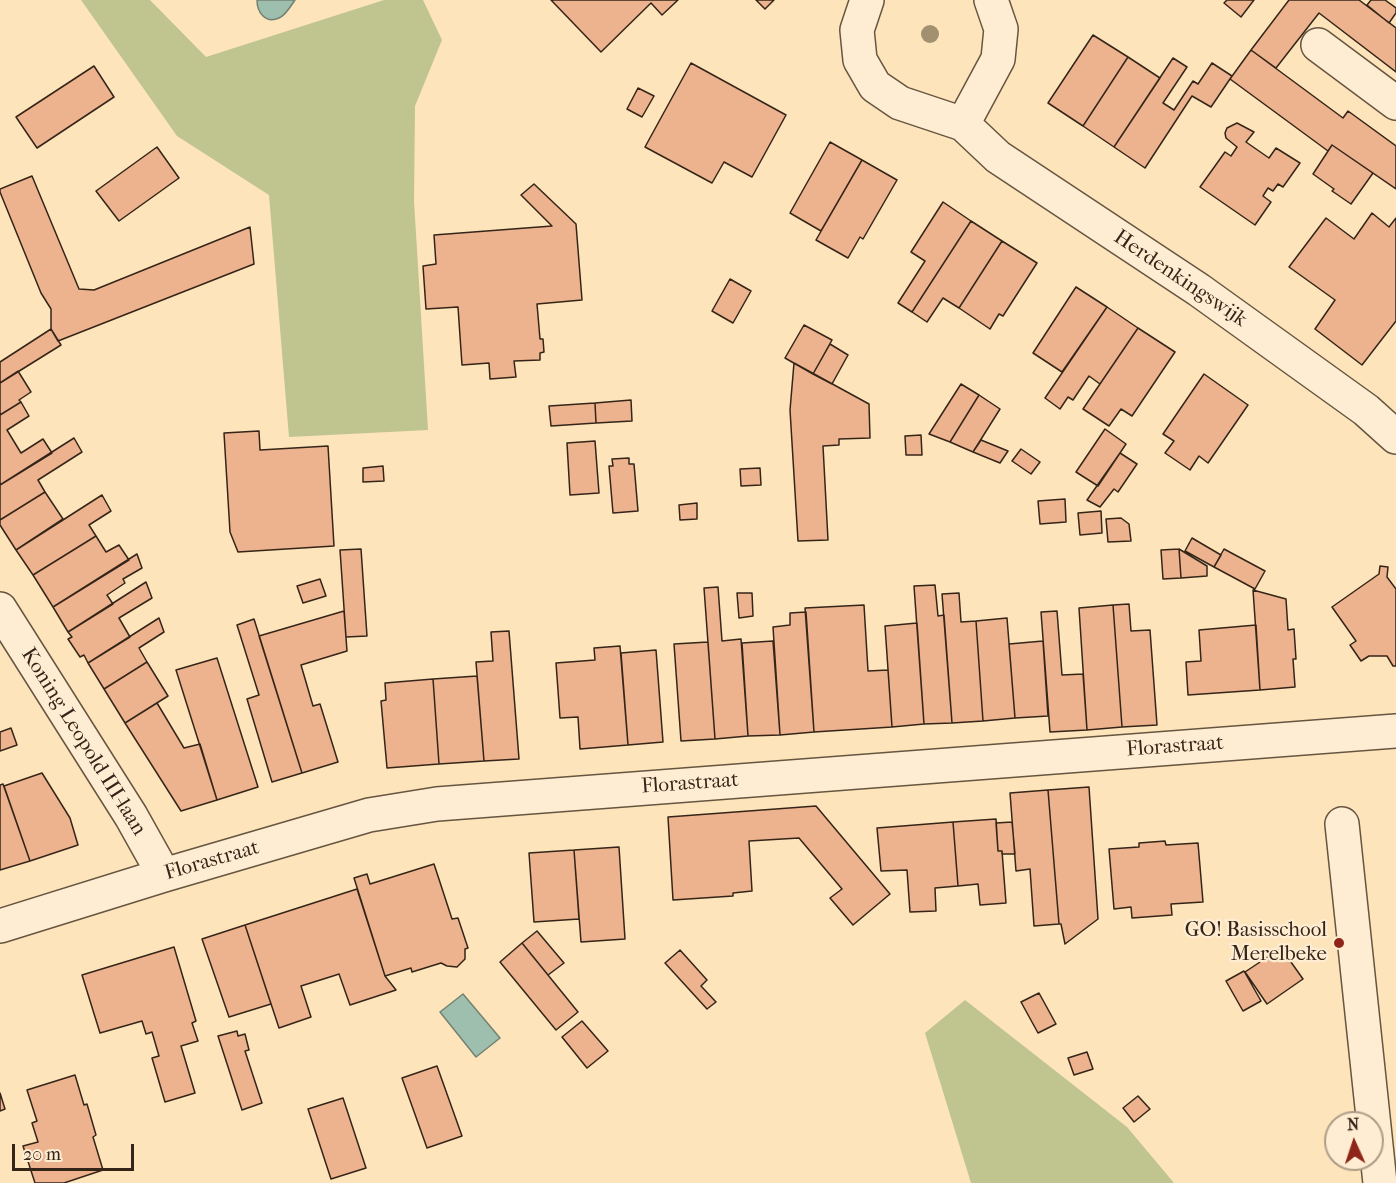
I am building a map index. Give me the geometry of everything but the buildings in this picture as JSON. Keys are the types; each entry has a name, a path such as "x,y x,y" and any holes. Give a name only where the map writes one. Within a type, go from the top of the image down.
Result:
{"street":[{"name":"Herdenkingswijk","path":"867,0 857,30 860,60 875,86 900,103 963,124 998,157 1199,290 1366,410 1396,437"},
{"path":"963,124 998,59 1001,29 991,0"},
{"path":"1318,45 1396,103"},
{"name":"Koning Leopold III-laan","path":"0,609 131,816 164,875"},
{"name":"Florastraat","path":"0,926 369,815 437,804 1396,731"},
{"path":"1342,824 1380,1183"}],"green space":[{"path":"81,0 150,0 206,57 384,0 423,0 442,40 415,106 414,201 428,430 289,437 269,195 177,136"},
{"path":"965,1000 1127,1127 1174,1183 971,1183 925,1033"}],"shaded area":[{"path":"257,0 295,0 283,15 270,19 260,13"},
{"path":"463,994 500,1038 476,1057 440,1012"}],"place":[{"name":"GO! Basisschool Merelbeke","path":"1339,943"}]}
